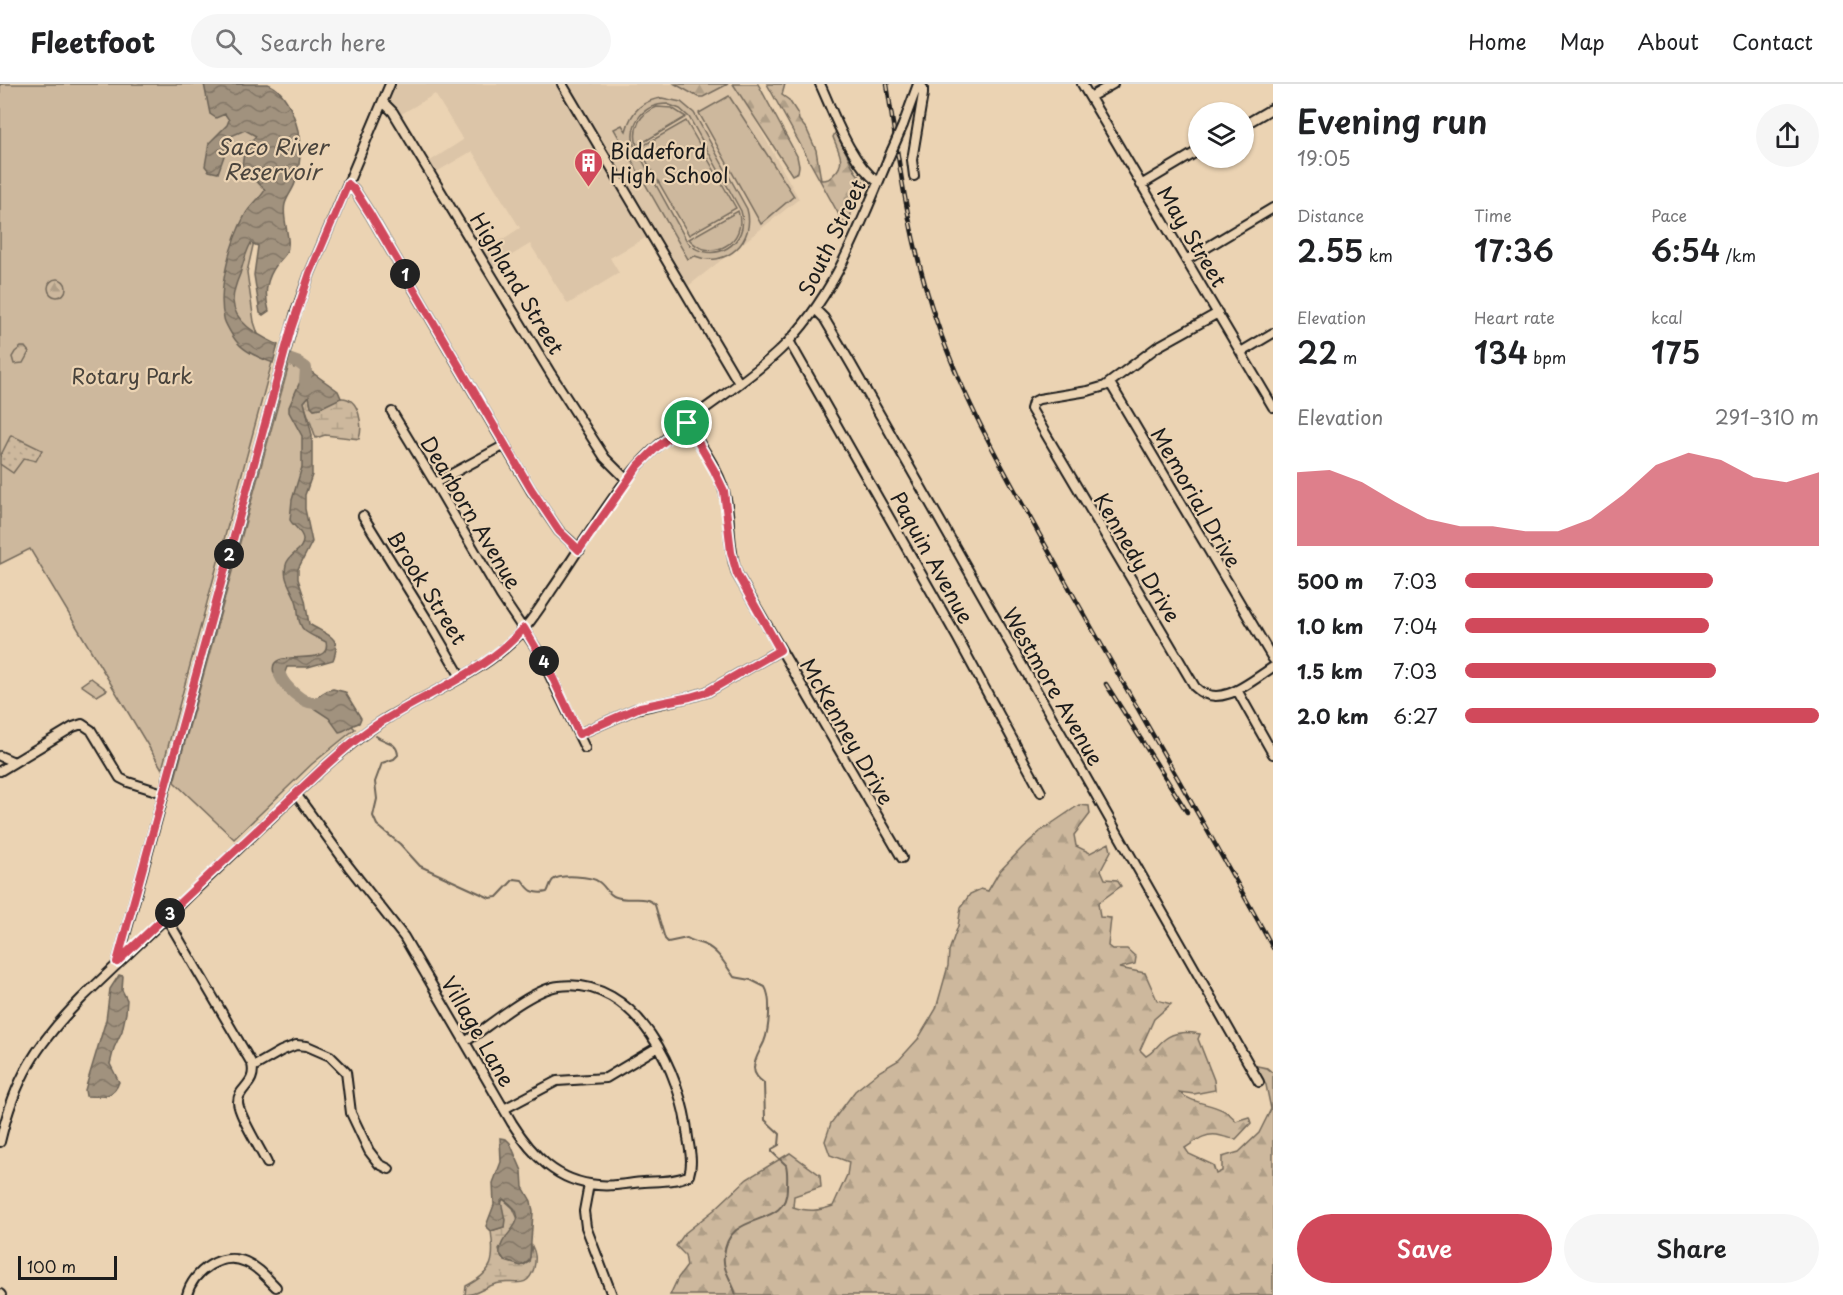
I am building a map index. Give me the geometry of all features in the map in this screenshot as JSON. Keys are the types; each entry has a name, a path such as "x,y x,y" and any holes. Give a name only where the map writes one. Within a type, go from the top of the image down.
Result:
{"street":[{"path":"117,962 291,329 310,273 390,84"},
{"path":"562,84 739,383"},
{"path":"820,84 855,154 867,172 878,182"},
{"path":"914,176 912,160 923,94 919,84"},
{"name":"South Street","path":"0,1142 14,1092 31,1058 63,1017 117,962 330,762 372,728 461,677 506,647 524,628 627,480 651,453 774,356 789,341 815,309 831,284 878,182 919,84"},
{"name":"May Street","path":"1082,84 1273,407"},
{"path":"1090,98 1113,84"},
{"name":"Highland Street","path":"383,102 393,112 551,374 605,458 627,480"},
{"path":"1254,119 1273,108"},
{"path":"1141,184 1188,157"},
{"path":"348,184 354,189 370,214 554,525 579,550"},
{"path":"1186,260 1273,208"},
{"name":"Westmore Avenue","path":"815,309 827,323 857,374 1259,1082"},
{"path":"1110,383 1157,347 1218,313"},
{"path":"1241,352 1273,333"},
{"name":"Paquin Avenue","path":"789,341 957,637 1041,792"},
{"name":"Kennedy Drive","path":"1110,383 1097,389 1039,399 1032,404 1034,415 1192,682 1199,691 1211,696 1238,693"},
{"name":"Memorial Drive","path":"1110,383 1273,658"},
{"name":"Dearborn Avenue","path":"392,412 501,597 524,628 549,670 585,748"},
{"name":"McKenney Drive","path":"687,423 724,491 731,552 737,574 902,858"},
{"path":"435,483 505,445"},
{"name":"Brook Street","path":"363,516 461,677"},
{"path":"579,734 640,707 707,692 780,650"},
{"path":"1273,667 1238,693 1273,754"},
{"path":"0,771 73,727 82,724 91,730 120,778 164,793"},
{"path":"0,756 14,762"},
{"name":"Village Lane","path":"296,794 353,872 398,928 504,1109 527,1146 540,1160 556,1171 589,1184 603,1186 682,1178 688,1175 690,1160 684,1111 675,1080 658,1047"},
{"path":"165,917 253,1067 251,1082 240,1095 238,1103 241,1114 267,1162"},
{"path":"465,1042 545,989 560,985 573,985 596,989 618,1000 641,1023 658,1047 611,1076 601,1079 557,1081 504,1109"},
{"path":"253,1067 296,1045 307,1046 330,1056 346,1072 351,1113 365,1142 375,1160 389,1169"},
{"path":"589,1184 584,1210 586,1227 612,1295"},
{"path":"187,1295 192,1281 203,1270 229,1258 239,1259 252,1265 276,1287"}],"shaded area":[{"path":"397,84 735,84 799,199 687,287 656,232 610,258 619,273 568,304 530,244 491,268 481,253 520,228 472,151 433,174 427,163 463,140 435,94 398,116 389,101"}],"green space":[{"name":"Rotary Park","path":"0,84 244,84 272,162 247,272 254,322 263,349 274,355 162,769 30,549 0,564"},
{"path":"675,84 728,84 703,97 698,97"},
{"path":"733,84 758,84 797,156 798,172 792,175"},
{"path":"767,84 785,84 782,95 789,100 807,130 816,150 821,180 830,178 840,165 840,156 833,137 835,133 837,134 855,171 864,182 861,189 849,201 851,214 848,226 844,224"},
{"path":"729,96 794,196 761,224 699,113"},
{"path":"655,99 681,102 694,113 747,209 749,221 747,232 743,241 727,255 717,259 695,256 688,259 614,129 622,125 626,131 638,108","holes":["667,104 680,109 689,117 741,211 743,223 735,242 718,252 698,250 688,243 634,145 636,122 645,111 651,107"]},
{"path":"657,107 672,108 686,117 637,146 636,133 639,122 646,113"},
{"path":"686,121 736,208 689,235 639,148"},
{"path":"738,211 740,222 738,232 726,246 707,250 689,239"},
{"path":"53,279 61,279 66,284 64,295 53,297 48,292 48,284"},
{"path":"21,347 25,347 29,352 23,363 14,364 12,357"},
{"path":"290,361 294,368 297,366 305,370 302,395 306,444 297,502 307,537 293,561 304,623 330,641 330,654 290,664 279,675 298,701 310,706 329,703 355,729 312,764 234,839 174,782"},
{"path":"309,396 314,409 338,398 348,399 353,403 359,414 361,428 359,439 325,435 316,438 304,402"},
{"path":"11,435 42,450 36,461 24,458 13,473 0,464 0,457"},
{"path":"91,678 107,690 97,696 81,685"},
{"path":"1079,805 1089,806 1090,814 1074,835 1076,846 1090,853 1109,843 1111,851 1101,870 1105,879 1117,880 1121,886 1098,903 1100,917 1111,918 1108,946 1112,949 1127,949 1136,957 1135,964 1119,968 1145,973 1157,1000 1171,1004 1154,1019 1140,1050 1146,1056 1165,1039 1177,1033 1200,1034 1198,1039 1214,1080 1215,1090 1194,1094 1179,1092 1193,1100 1224,1111 1236,1121 1249,1117 1251,1123 1236,1139 1217,1135 1200,1138 1185,1148 1189,1154 1213,1165 1216,1174 1222,1171 1222,1157 1239,1152 1259,1133 1271,1109 1266,1085 1258,1074 1257,1066 1267,1068 1273,1073 1273,1295 670,1295 687,1266 685,1255 676,1246 685,1233 747,1179 790,1153 820,1175 821,1187 794,1196 793,1207 813,1210 833,1206 847,1175 849,1162 830,1155 825,1141 831,1123 855,1091 880,1071 899,1060 918,1039 936,1009 961,907 970,894 981,889 988,891 999,872 1022,848 1042,830"},
{"path":"503,1199 513,1208 518,1219 514,1229 499,1249 502,1258 524,1265 529,1262 532,1246 535,1257 534,1268 531,1275 523,1282 501,1283 465,1295 466,1286 482,1276 491,1264 493,1250 491,1231 504,1227 501,1204"}],"water":[{"name":"Saco River Reservoir","path":"204,84 268,84 282,94 292,111 298,129 299,165 295,183 284,210 288,248 268,281 266,292 269,311 263,315 260,313 254,275 258,246 251,243 233,298 235,309 243,323 278,345 273,363 249,352 237,342 226,323 222,306 224,280 235,238 247,211 265,190 242,166 245,147 256,136 245,130 231,136 218,173 209,171 205,166 209,143 229,120 225,114 216,118 210,114"},
{"path":"306,368 338,391 341,398 314,409 309,396 304,402 312,435 312,475 305,495 305,509 312,542 298,569 298,579 305,600 309,624 331,637 336,645 336,652 333,660 308,667 287,667 284,679 289,691 276,678 274,665 279,660 288,658 320,655 325,650 326,642 302,628 296,599 285,571 287,561 303,543 301,534 290,520 292,500 302,467 302,436 289,412 289,407"},
{"path":"333,689 345,692 361,718 359,723 339,732 329,718 312,707 311,703 324,692"},
{"path":"119,975 123,976 122,990 127,1000 126,1013 110,1064 119,1082 110,1094 86,1096 85,1090 106,1020 110,989"},
{"path":"500,1138 510,1143 522,1171 523,1187 531,1201 533,1212 530,1257 528,1262 521,1266 505,1261 500,1254 504,1239 517,1221 517,1214 513,1207 503,1199 501,1201 504,1227 491,1231 486,1226 494,1205 493,1183 501,1162"}],"waterway":[{"path":"288,359 306,368 305,382"},
{"path":"280,675 290,689 305,701 325,702"},
{"path":"376,736 393,745 398,755 382,763 375,782 377,799 373,816 377,825 400,844 420,866 490,898 497,897 514,879 522,880 529,889 538,893 547,892 552,881 557,878 576,876 590,878 601,884 613,896 647,900 655,905 665,939 668,942 687,938 705,945 718,955 734,977 751,980 765,987 769,1006 768,1022 766,1037 755,1061 754,1070 757,1077 764,1083 765,1120 780,1134 779,1145 772,1149 772,1152 786,1165 787,1188 784,1201 778,1210 746,1224 728,1241 724,1261 736,1295"}],"railway":[{"path":"887,84 906,205 919,265 937,323 962,387 1025,508 1273,948"},
{"path":"1106,684 1187,812"}],"place":[{"name":"Biddeford High School","path":"589,188"}],"route":[{"path":"348,184 352,186 370,214 547,515 563,536 579,550 638,466 687,423 724,491 732,560 737,574 780,650 707,692 640,707 579,734 549,670 524,628 506,647 488,661 387,718 352,743 117,962 296,312 348,184"}]}
